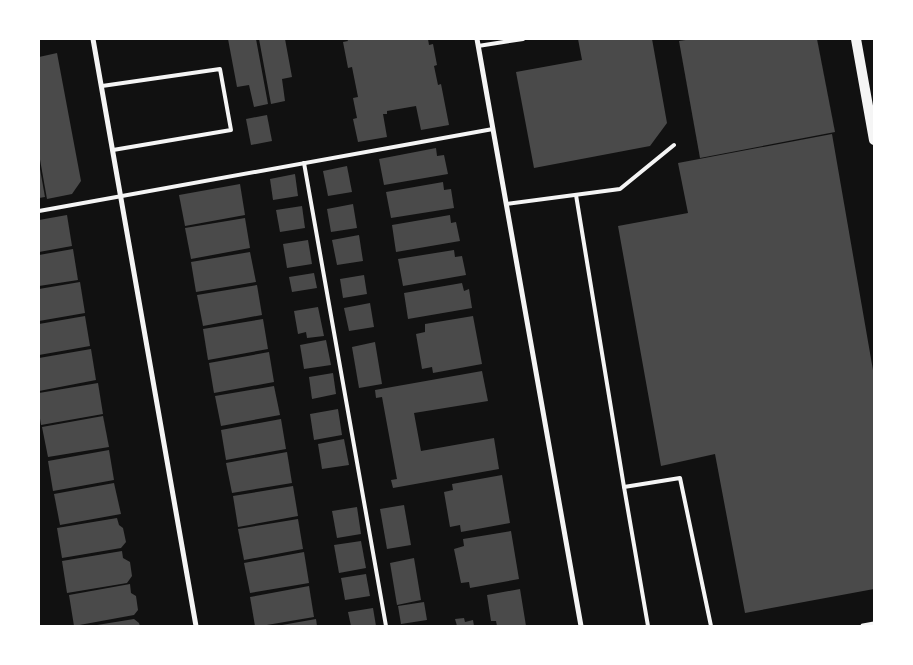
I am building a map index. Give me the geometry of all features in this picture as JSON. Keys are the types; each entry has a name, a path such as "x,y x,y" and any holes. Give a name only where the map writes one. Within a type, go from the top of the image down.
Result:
{"main road":[{"path":"856,39 874,140"}],"street":[{"path":"93,39 196,626"},
{"path":"477,39 581,626"},
{"path":"863,626 874,624"}],"lane":[{"path":"478,46 523,39"},
{"path":"102,86 220,69 231,130 113,150"},
{"path":"39,211 493,129"},
{"path":"506,204 620,189 674,145"},
{"path":"304,163 386,626"},
{"path":"576,195 648,626"},
{"path":"624,487 680,478 711,626"}],"building":[{"path":"228,39 256,39 268,104 254,107 249,85 237,87"},
{"path":"259,39 285,39 292,77 282,79 285,101 271,104"},
{"path":"347,39 428,39 429,45 433,44 437,65 434,66 438,85 441,84 449,125 421,130 416,106 387,111 387,114 383,114 387,137 358,142 353,119 357,118 353,98 358,97 352,67 348,68 343,42 348,41"},
{"path":"578,39 652,39 667,123 650,146 534,168 516,72 582,60"},
{"path":"692,39 817,39 835,132 700,158 679,41"},
{"path":"57,53 81,181 72,194 47,199 39,154 39,57"},
{"path":"267,115 272,141 251,145 246,119"},
{"path":"832,134 874,376 874,589 745,613 715,454 661,466 618,226 688,213 678,163"},
{"path":"436,148 437,156 444,155 448,174 384,185 379,159"},
{"path":"347,166 352,192 328,196 323,171"},
{"path":"39,169 45,197 39,198"},
{"path":"295,174 298,196 273,200 270,179"},
{"path":"443,182 444,190 451,189 454,208 391,218 386,192"},
{"path":"240,184 245,215 185,226 179,195"},
{"path":"353,204 357,228 331,232 327,209"},
{"path":"302,206 305,228 280,232 276,210"},
{"path":"67,215 72,246 39,252 39,220"},
{"path":"450,215 451,223 456,222 460,241 396,252 392,225"},
{"path":"245,218 250,248 191,259 185,228"},
{"path":"359,235 363,261 337,265 332,240"},
{"path":"308,240 312,264 287,268 283,244"},
{"path":"73,249 78,280 39,286 39,255"},
{"path":"454,250 455,257 462,256 466,275 403,286 398,259"},
{"path":"250,252 256,282 196,292 191,262"},
{"path":"314,273 317,288 292,292 289,277"},
{"path":"364,275 367,294 343,298 340,279"},
{"path":"80,282 85,313 39,321 39,289"},
{"path":"462,283 464,291 469,289 472,308 408,319 404,293"},
{"path":"257,285 262,315 203,326 197,295"},
{"path":"370,303 374,327 349,331 344,308"},
{"path":"318,307 324,336 307,338 306,332 298,334 294,311"},
{"path":"85,316 90,346 39,355 39,324"},
{"path":"473,316 482,364 433,373 432,367 422,369 416,334 425,332 425,324"},
{"path":"263,319 268,349 208,360 203,329"},
{"path":"326,340 331,365 304,369 300,345"},
{"path":"375,342 382,384 359,388 352,347"},
{"path":"91,349 96,380 39,391 39,358"},
{"path":"269,352 274,382 214,393 209,363"},
{"path":"482,371 488,401 414,413 421,451 494,438 499,469 393,488 391,480 397,479 382,397 376,398 375,390"},
{"path":"333,373 336,394 312,399 309,377"},
{"path":"98,383 103,414 41,425 39,393"},
{"path":"274,386 280,415 221,426 215,396"},
{"path":"338,409 342,435 314,440 310,414"},
{"path":"103,416 109,447 48,457 42,427"},
{"path":"281,419 286,449 226,460 221,430"},
{"path":"344,439 349,465 322,469 318,444"},
{"path":"109,450 114,480 53,491 48,461"},
{"path":"287,452 292,483 232,493 226,463"},
{"path":"502,475 510,523 461,532 460,525 450,527 444,492 453,490 452,484"},
{"path":"114,483 121,514 60,525 54,494"},
{"path":"293,486 298,516 238,527 233,496"},
{"path":"404,505 411,545 387,549 380,509"},
{"path":"357,507 361,534 337,538 332,511"},
{"path":"117,518 119,525 123,528 126,542 121,548 62,558 57,528"},
{"path":"298,519 303,549 244,560 238,529"},
{"path":"511,531 519,579 470,588 469,582 461,583 454,549 464,546 463,539"},
{"path":"361,541 366,568 339,573 334,545"},
{"path":"122,551 123,558 130,562 132,576 127,583 67,593 62,561"},
{"path":"304,552 309,583 250,593 244,563"},
{"path":"414,558 421,600 397,605 390,563"},
{"path":"366,574 370,596 345,600 341,578"},
{"path":"130,584 131,593 136,596 138,610 134,615 74,626 69,595"},
{"path":"309,586 314,617 255,626 250,597"},
{"path":"520,589 526,626 497,626 496,621 491,621 487,595"},
{"path":"424,602 427,620 401,624 398,606"},
{"path":"373,608 376,626 351,626 348,612"},
{"path":"464,618 465,622 473,620 474,626 457,626 455,619"},
{"path":"134,619 140,626 97,626 97,625"},
{"path":"316,619 317,626 282,626 282,625"}]}
